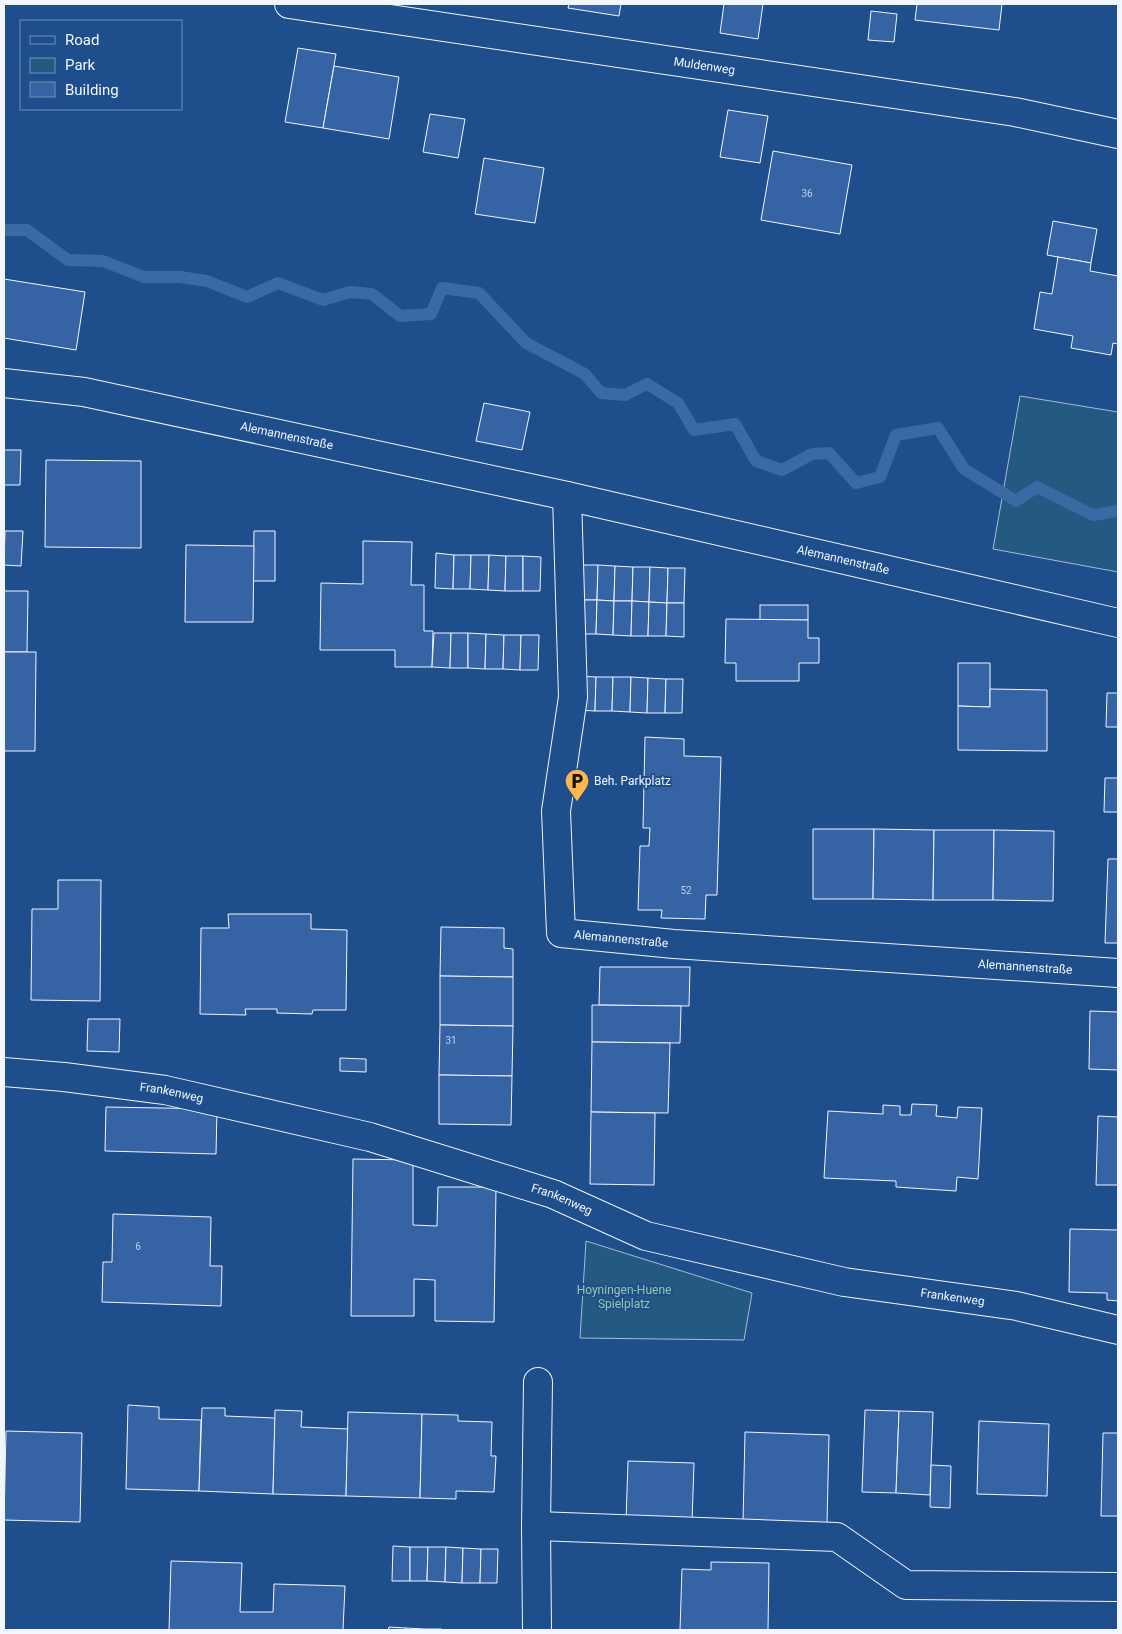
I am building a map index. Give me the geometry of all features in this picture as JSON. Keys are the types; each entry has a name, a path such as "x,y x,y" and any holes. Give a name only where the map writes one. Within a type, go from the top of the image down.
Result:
{"street":[{"name":"Muldenweg","path":"289,4 1015,112 1118,134"},
{"name":"Alemannenstraße","path":"4,383 84,392 567,496 1118,623"},
{"name":"Alemannenstraße","path":"567,496 573,697 556,811 561,933 684,945 1118,973"},
{"name":"Frankenweg","path":"4,1072 64,1077 165,1090 332,1128 370,1137 554,1194 646,1236 844,1282 1017,1306 1118,1330"},
{"path":"538,1382 536,1526 538,1630"},
{"path":"536,1526 837,1537 906,1585 1118,1587"}],"green space":[{"path":"1020,396 1118,412 1118,572 993,549"},
{"name":"Hoyningen-Huene Spielplatz","path":"586,1241 752,1293 744,1340 580,1338"}],"building":[{"path":"569,4 621,4 619,16 568,8"},
{"path":"724,4 763,4 758,39 720,33"},
{"path":"917,4 1002,4 999,30 915,20"},
{"path":"871,11 897,14 894,42 868,40"},
{"path":"298,48 336,54 323,128 285,122"},
{"path":"334,66 399,77 389,139 323,128"},
{"path":"728,110 768,116 760,163 720,157"},
{"path":"430,114 465,119 458,158 423,152"},
{"path":"773,151 852,165 840,234 761,220"},
{"path":"484,158 544,168 535,223 475,214"},
{"path":"1053,221 1097,229 1091,263 1047,255"},
{"path":"1058,257 1091,263 1090,271 1118,276 1118,344 1113,343 1111,355 1071,348 1073,336 1034,329 1040,292 1052,294"},
{"path":"4,279 85,292 76,350 4,338"},
{"path":"484,403 530,412 522,450 476,441"},
{"path":"4,450 21,450 20,485 4,485"},
{"path":"46,460 141,461 141,548 45,547"},
{"path":"5,531 23,531 21,566 4,565"},
{"path":"254,531 275,531 275,581 253,581"},
{"path":"363,541 412,542 411,585 424,585 424,631 433,631 432,667 395,667 395,650 320,650 321,583 363,584"},
{"path":"186,545 254,546 253,622 185,622"},
{"path":"436,553 454,555 453,589 435,588"},
{"path":"454,555 471,555 470,589 453,589"},
{"path":"471,555 489,555 488,590 470,589"},
{"path":"489,555 506,556 505,591 488,590"},
{"path":"506,556 523,556 523,591 505,591"},
{"path":"523,556 541,557 540,591 523,591"},
{"path":"580,565 598,565 597,600 579,600"},
{"path":"598,565 615,566 614,601 597,600"},
{"path":"615,566 633,567 632,601 614,601"},
{"path":"633,567 650,567 649,602 632,601"},
{"path":"650,567 668,568 667,603 649,602"},
{"path":"668,568 685,568 684,603 667,603"},
{"path":"4,591 28,591 27,652 4,652"},
{"path":"579,600 597,600 596,634 578,634"},
{"path":"597,600 614,601 613,635 596,634"},
{"path":"614,601 632,601 631,636 613,635"},
{"path":"632,601 649,602 648,636 631,636"},
{"path":"649,602 667,603 666,636 648,636"},
{"path":"667,603 684,603 684,637 666,636"},
{"path":"760,605 808,605 808,620 760,620"},
{"path":"726,619 808,620 808,638 819,638 819,663 799,663 799,681 736,681 736,663 725,663"},
{"path":"434,633 451,633 450,668 432,667"},
{"path":"451,633 468,633 468,668 450,668"},
{"path":"468,633 486,634 485,669 468,668"},
{"path":"486,634 504,635 503,669 485,669"},
{"path":"504,635 521,635 520,670 503,669"},
{"path":"521,635 539,635 538,670 520,670"},
{"path":"4,652 36,652 35,751 4,751"},
{"path":"958,663 990,663 990,707 958,706"},
{"path":"578,676 596,677 595,711 577,710"},
{"path":"596,677 613,677 612,711 595,711"},
{"path":"613,677 631,677 630,712 612,711"},
{"path":"631,677 648,678 647,713 630,712"},
{"path":"648,678 666,679 665,713 647,713"},
{"path":"666,679 683,679 682,713 665,713"},
{"path":"990,689 1047,690 1047,751 958,750 958,706 990,707"},
{"path":"1107,693 1118,693 1118,727 1106,727"},
{"path":"645,737 684,739 684,756 721,757 717,895 706,895 705,919 661,918 662,910 638,910 640,846 649,846 650,828 643,828"},
{"path":"1105,778 1118,778 1118,812 1104,812"},
{"path":"813,829 874,829 873,899 813,899"},
{"path":"874,829 934,830 933,900 873,899"},
{"path":"934,830 994,830 993,900 933,900"},
{"path":"994,830 1054,831 1053,901 993,900"},
{"path":"1108,859 1118,859 1118,943 1105,943"},
{"path":"58,880 101,880 100,1001 31,1000 32,909 58,909"},
{"path":"228,914 311,914 311,929 347,930 346,1010 313,1010 312,1014 277,1013 277,1009 245,1009 246,1015 200,1014 201,928 229,928"},
{"path":"441,927 504,928 504,948 513,949 513,977 440,976"},
{"path":"600,967 690,967 689,1006 599,1005"},
{"path":"440,976 513,977 513,1026 440,1025"},
{"path":"592,1005 681,1006 680,1043 592,1042"},
{"path":"1090,1011 1118,1012 1118,1070 1089,1069"},
{"path":"88,1019 120,1019 119,1052 87,1051"},
{"path":"440,1025 513,1026 512,1076 439,1075"},
{"path":"592,1042 670,1043 668,1113 591,1112"},
{"path":"340,1058 366,1059 366,1072 340,1071"},
{"path":"439,1075 512,1076 511,1125 439,1124"},
{"path":"912,1104 937,1105 936,1116 957,1118 958,1107 982,1108 978,1179 957,1177 956,1191 896,1187 896,1181 824,1178 828,1111 883,1114 883,1105 900,1106 900,1115 911,1115"},
{"path":"106,1107 217,1109 216,1154 105,1151"},
{"path":"591,1112 655,1113 654,1185 590,1184"},
{"path":"1098,1116 1118,1117 1118,1185 1096,1185"},
{"path":"353,1159 413,1160 413,1225 437,1226 438,1187 496,1187 494,1322 435,1321 435,1280 414,1279 414,1316 351,1316"},
{"path":"113,1214 211,1217 210,1266 222,1266 221,1306 102,1302 103,1262 112,1262"},
{"path":"1070,1229 1118,1230 1118,1301 1107,1300 1107,1293 1069,1292"},
{"path":"128,1405 159,1407 159,1419 201,1420 199,1491 126,1489"},
{"path":"202,1408 225,1408 225,1416 275,1418 273,1494 199,1491"},
{"path":"275,1410 302,1411 301,1427 348,1429 346,1496 273,1494"},
{"path":"865,1410 899,1411 896,1493 862,1492"},
{"path":"899,1411 933,1412 930,1495 896,1493"},
{"path":"348,1412 422,1414 420,1498 346,1496"},
{"path":"422,1414 458,1415 458,1421 492,1422 491,1456 496,1456 494,1492 456,1491 456,1499 420,1498"},
{"path":"979,1421 1049,1424 1047,1496 977,1494"},
{"path":"6,1431 82,1433 80,1522 4,1520"},
{"path":"745,1432 829,1435 827,1524 743,1522"},
{"path":"1103,1433 1118,1433 1118,1516 1101,1516"},
{"path":"628,1461 694,1463 692,1523 626,1521"},
{"path":"931,1465 951,1466 950,1508 930,1507"},
{"path":"393,1546 410,1547 410,1581 392,1581"},
{"path":"410,1547 428,1547 427,1581 410,1581"},
{"path":"428,1547 446,1547 445,1582 427,1581"},
{"path":"446,1547 463,1548 462,1583 445,1582"},
{"path":"463,1548 481,1549 480,1583 462,1583"},
{"path":"481,1549 498,1549 497,1583 480,1583"},
{"path":"171,1561 242,1563 240,1612 273,1612 274,1584 345,1586 343,1630 169,1630"},
{"path":"711,1562 769,1563 768,1630 680,1630 682,1569 711,1570"},
{"path":"389,1627 406,1628 406,1630 388,1630"},
{"path":"406,1628 424,1629 424,1630 406,1630"},
{"path":"441,1629 441,1630 424,1630"}],"waterway":[{"path":"4,230 27,230 68,260 103,261 144,277 180,277 207,281 247,297 278,283 323,300 350,292 372,294 400,316 431,314 442,288 479,293 526,343 585,374 601,393 625,395 647,384 678,403 694,430 735,424 756,461 782,470 812,454 829,453 856,483 880,477 896,435 938,428 964,469 1016,501 1037,487 1093,515 1118,511"}],"place":[{"name":"Beh. Parkplatz","path":"577,802"}]}
